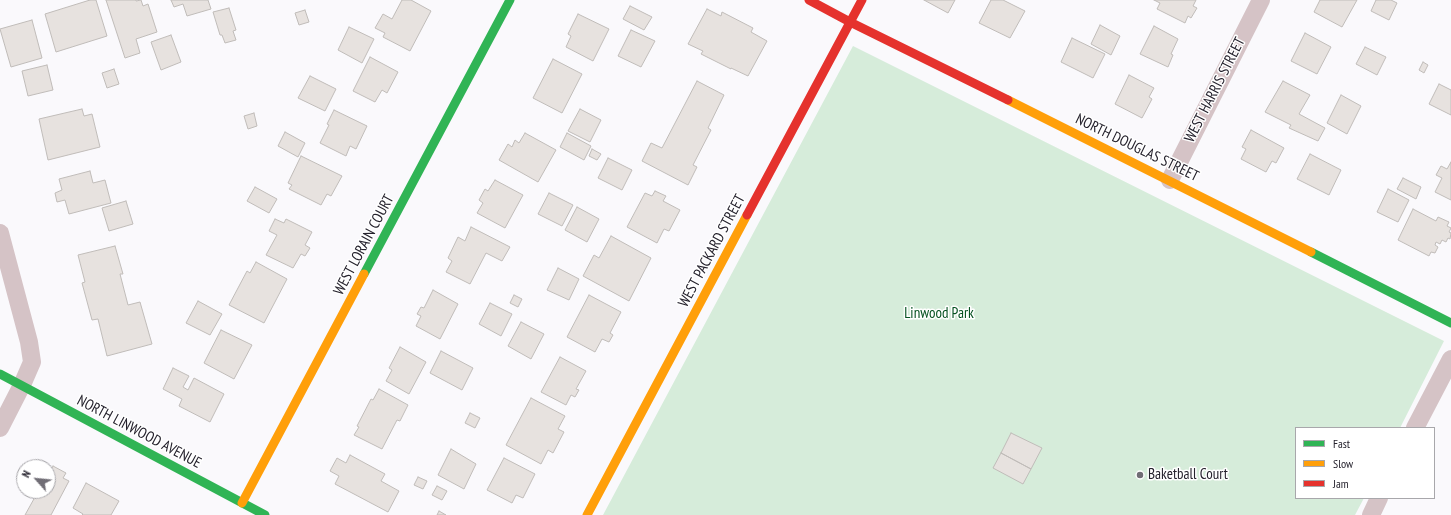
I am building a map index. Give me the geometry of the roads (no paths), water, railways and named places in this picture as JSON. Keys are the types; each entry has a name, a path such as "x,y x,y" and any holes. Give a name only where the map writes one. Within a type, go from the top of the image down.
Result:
{"street":[{"name":"WEST LORAIN COURT","path":"242,503 510,0"},
{"name":"NORTH DOUGLAS STREET","path":"809,0 850,22 1170,180 1451,323"},
{"name":"WEST PACKARD STREET","path":"587,515 862,0"},
{"name":"WEST HARRIS STREET","path":"1170,180 1260,0"},
{"path":"0,233 29,342 32,362 0,428"},
{"path":"1416,427 1451,359"},
{"name":"NORTH LINWOOD AVENUE","path":"0,374 264,515"},
{"path":"1370,515 1378,499"}],"place":[{"name":"Baketball Court","path":"1140,475"}],"park label":[{"name":"Linwood Park","path":"939,314"}]}
